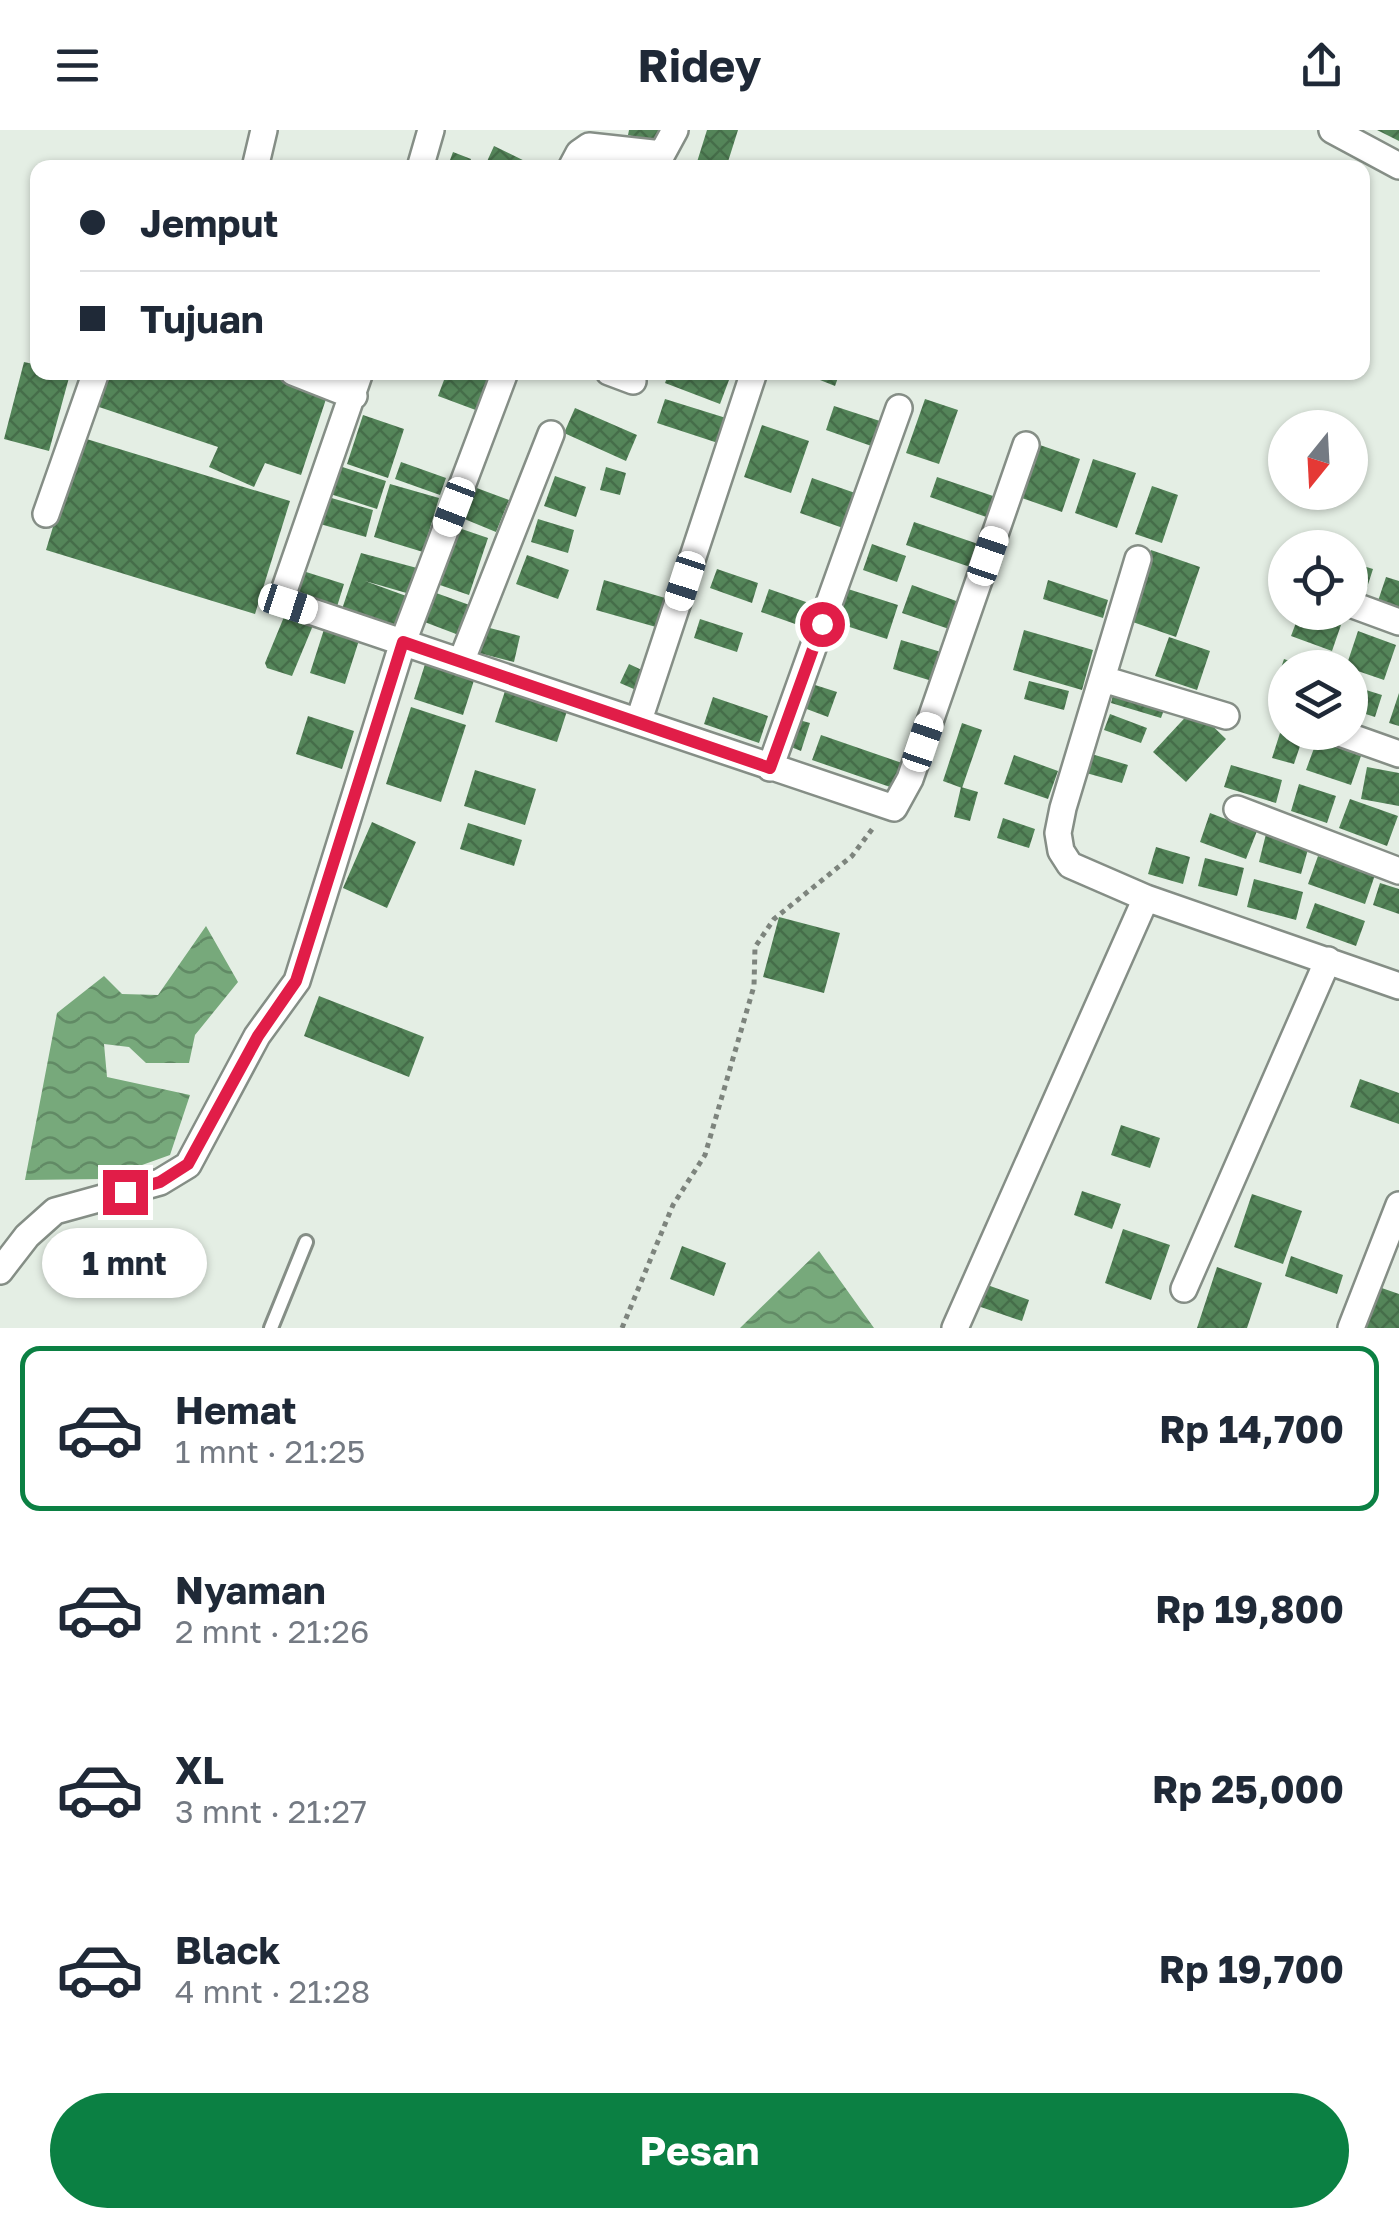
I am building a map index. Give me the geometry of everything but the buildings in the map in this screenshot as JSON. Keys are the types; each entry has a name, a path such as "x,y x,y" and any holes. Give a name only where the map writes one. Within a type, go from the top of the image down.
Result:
{"street":[{"path":"258,160 264,130"},
{"path":"422,160 431,130"},
{"path":"575,160 589,146 662,154 675,130"},
{"path":"1332,130 1399,166"},
{"path":"46,514 93,380"},
{"path":"0,1271 27,1236 55,1211 160,1182 188,1164 258,1036 296,981 403,642 502,380"},
{"path":"639,720 751,380"},
{"path":"357,384 285,598 288,604 890,806 899,806 910,779 1026,445"},
{"path":"770,768 899,408"},
{"path":"461,662 551,434"},
{"path":"1138,559 1063,808 1061,850 1070,865 1146,898 1399,986"},
{"path":"1368,611 1399,622"},
{"path":"1103,678 1226,716"},
{"path":"1368,743 1399,754"},
{"path":"1237,808 1399,871"},
{"path":"958,1327 1146,898"},
{"path":"1184,1289 1328,960"},
{"path":"1351,1328 1399,1205"}],"lane":[{"path":"271,1328 306,1242"}],"path":[{"path":"622,1328 672,1205 706,1155 754,986 755,948 774,920 852,856 890,806"}],"water":[{"path":"206,926 238,982 195,1035 189,1063 146,1063 129,1047 104,1044 107,1077 190,1095 170,1155 103,1179 25,1180 57,1013 104,976 122,994 158,995"},
{"path":"819,1251 874,1328 740,1328"}],"route":[{"path":"125,1192 160,1182 188,1164 258,1036 296,981 359,792 403,642 770,768 822,624"}]}
